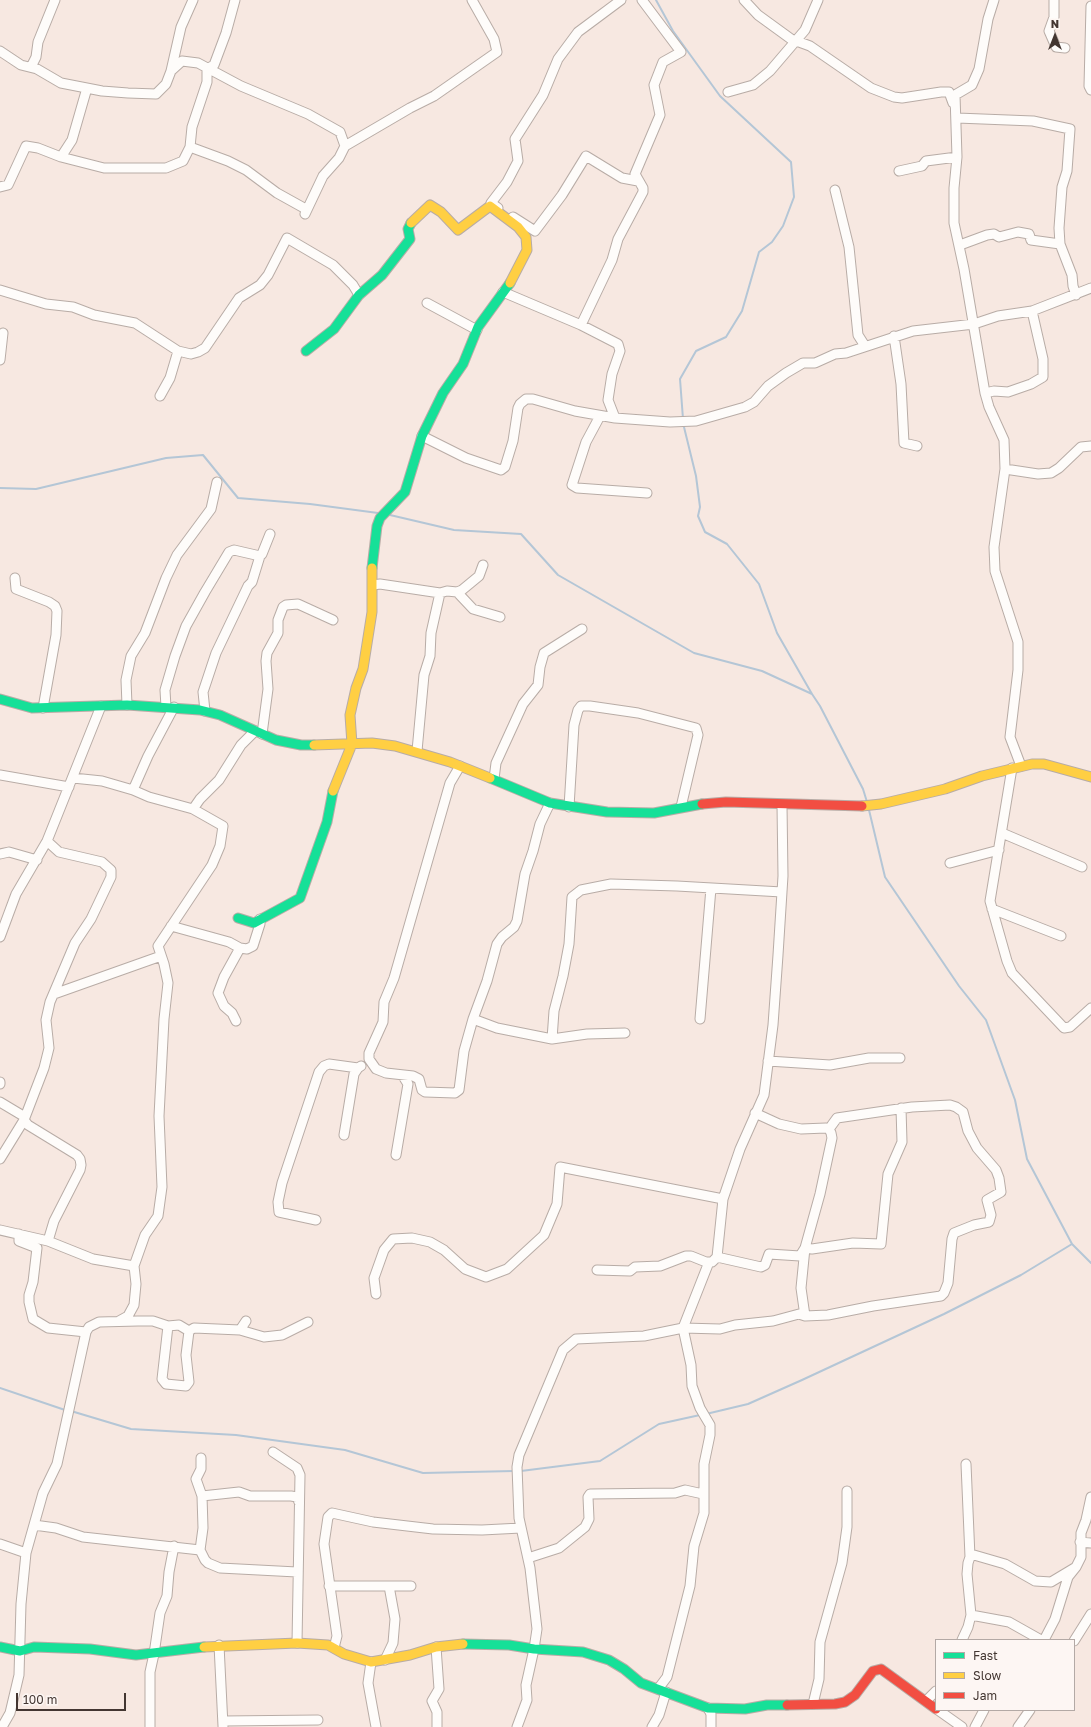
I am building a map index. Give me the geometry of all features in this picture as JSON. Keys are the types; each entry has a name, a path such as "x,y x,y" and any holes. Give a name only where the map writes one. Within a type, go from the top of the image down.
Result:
{"street":[{"path":"31,67 36,57 38,42 55,0"},
{"path":"0,51 21,65 37,69 61,83 87,88 156,94 166,84 171,71 182,27 193,0"},
{"path":"207,69 214,65 235,0"},
{"path":"190,147 228,161 246,170 304,211 323,176 340,158 345,146 410,108 434,96 497,52 494,40 472,0"},
{"path":"621,0 578,32 558,59 543,95 515,139 518,161 507,182 491,203 535,231 562,195 586,156 622,178 638,181"},
{"path":"580,325 612,260 618,239 643,192 643,188 635,174 660,115 654,85 663,62 681,52 642,0"},
{"path":"744,0 758,15 790,39 810,46 872,88 894,97 902,98 950,92 957,118"},
{"path":"728,92 753,85 770,71 805,30 818,0"},
{"path":"994,0 988,19 979,69 972,85 955,95 957,118 957,157 954,188 954,223 960,244 985,393 989,407 1004,440 1005,469 994,547 995,571 1018,642 1018,670 1010,737 1016,767 990,901 1012,973 1064,1028 1070,1027 1091,1008"},
{"path":"1054,0 1054,17 1049,31 1056,47 1065,48"},
{"path":"1091,6 1089,86 1091,90"},
{"path":"171,71 182,61 198,63 241,86 280,101 328,125 340,132 345,146"},
{"path":"0,187 8,185 26,146 38,148 61,157 104,168 166,168 183,160 190,147 192,127 207,82 207,69"},
{"path":"61,157 72,140 87,88"},
{"path":"957,118 1033,121 1070,129 1067,171 1062,187 1059,228 1060,244 1072,275 1076,295"},
{"path":"899,171 922,166 926,161 957,157"},
{"path":"835,190 849,247 858,335 865,346"},
{"path":"238,918 252,923 300,898 322,832 328,822 333,788 352,744 350,715 356,688 363,669 372,612 373,545 378,522 404,492 422,436 443,393 463,364 477,330 513,278 527,250 527,243 523,232 490,206 458,230 441,212 430,205 411,223 408,229 410,239 382,275 359,295 334,329 306,351"},
{"path":"960,244 987,235 994,234 999,237 1018,232 1029,234 1031,240 1060,244"},
{"path":"0,290 46,304 73,307 100,316 135,323 178,351 191,354 205,348 239,298 260,285 268,275 287,238 333,265 352,285 359,295"},
{"path":"422,436 466,458 501,470 505,467 513,441 518,408 523,401 533,398 575,411 614,418 648,421 696,421 745,407 754,402 768,386 803,363 815,363 835,354 846,353 913,331 974,324 998,316 1032,311 1091,288"},
{"path":"503,292 608,337 620,348 612,374 608,400 614,418"},
{"path":"427,303 477,330"},
{"path":"985,393 994,391 1008,392 1031,384 1043,377 1044,359 1032,311"},
{"path":"0,360 3,333"},
{"path":"894,336 904,415 904,443 917,446"},
{"path":"160,396 170,378 178,351"},
{"path":"600,416 586,442 572,485 577,488 647,493"},
{"path":"1005,469 1038,474 1051,473 1059,468 1081,447 1091,446"},
{"path":"127,705 126,680 131,656 145,633 166,578 177,555 210,509 217,482"},
{"path":"205,711 203,692 216,653 248,586 252,582 260,556 270,534"},
{"path":"133,790 170,707 164,690 186,626 229,552 234,550 260,556"},
{"path":"373,585 380,584 440,593 456,588 462,590 479,576 483,565"},
{"path":"15,578 16,589 49,602 55,606 57,611 56,635 44,708"},
{"path":"456,588 474,610 500,616"},
{"path":"417,751 424,675 430,656 431,633 440,593"},
{"path":"193,810 200,799 219,780 242,745 259,732 268,689 266,661 267,653 278,633 278,620 283,607 286,605 298,604 333,620"},
{"path":"494,779 496,763 523,704 538,686 540,667 544,653 582,629"},
{"path":"0,699 32,708 127,705 170,707 205,711 220,715 276,740 302,745 372,743 395,746 417,751 460,766 550,802 607,812 639,814 654,813 681,806 726,802 857,807 882,804 945,789 982,776 1016,767 1044,764 1091,778"},
{"path":"0,937 3,923 16,894 47,841 101,706"},
{"path":"569,806 574,725 578,710 581,706 638,713 696,728 698,735 681,806"},
{"path":"460,766 450,783 394,978 384,1002 383,1022 369,1053 370,1061 376,1069 386,1073 416,1077 419,1079 422,1090 425,1092 457,1092 464,1051 473,1019 487,981 497,944 502,937 514,928 517,921 525,874 534,851 540,824 550,802"},
{"path":"0,775 71,783 102,781 193,810 223,826 220,846 212,865 158,946 168,983 164,1019 159,1116 162,1187 158,1216 145,1235 134,1266 136,1298 128,1316 119,1321"},
{"path":"652,1727 659,1715 662,1690 690,1586 694,1546 704,1513 704,1464 710,1435 710,1425 700,1408 692,1386 691,1365 683,1328 713,1260 723,1199 740,1149 764,1095 773,1025 782,892 782,805"},
{"path":"1002,833 1082,867"},
{"path":"0,1159 25,1118 44,1068 48,1048 46,1020 54,994 75,943 90,919 111,877 111,870 102,862 59,852 47,841"},
{"path":"950,863 999,850"},
{"path":"0,854 9,852 37,860"},
{"path":"552,1039 554,1011 569,944 572,897 580,890 611,884 782,892"},
{"path":"700,1019 711,888"},
{"path":"992,909 1061,936"},
{"path":"171,926 229,942 240,948 247,949 253,946 260,924 260,919"},
{"path":"236,1021 232,1013 224,1006 218,993 224,977 240,948"},
{"path":"54,994 161,956"},
{"path":"473,1019 497,1028 552,1039 587,1034 625,1032"},
{"path":"768,1061 830,1065 869,1058 900,1058"},
{"path":"344,1135 354,1074 358,1068 370,1061"},
{"path":"316,1220 279,1212 278,1202 282,1183 318,1072 324,1066 329,1064 358,1068"},
{"path":"396,1155 408,1084 403,1076"},
{"path":"0,1102 25,1118 28,1125 77,1155 80,1159 80,1170 54,1221 48,1241"},
{"path":"517,1727 521,1712 525,1706 526,1685 534,1649 536,1629 528,1558 521,1528 517,1467 525,1441 563,1350 567,1345 576,1340 644,1336 683,1328 720,1329 734,1325 773,1321 798,1314 805,1316 828,1315 873,1306 941,1296 944,1293 948,1283 952,1239 954,1233 974,1225 989,1222 991,1215 987,1200 1000,1194 999,1178 996,1170 977,1148 968,1131 963,1112 950,1105 901,1108 837,1118 830,1130 832,1138 805,1248 801,1288 805,1316"},
{"path":"805,1248 812,1249 853,1243 881,1244 888,1174 902,1142 901,1108"},
{"path":"755,1113 779,1124 801,1129 830,1130"},
{"path":"376,1294 374,1278 384,1250 393,1239 412,1238 430,1242 444,1250 465,1269 486,1277 507,1269 544,1235 557,1204 560,1167 723,1199"},
{"path":"0,1230 48,1241 93,1259 134,1266"},
{"path":"19,1234 19,1241 37,1248 33,1282 29,1295 33,1319 48,1328 86,1332"},
{"path":"596,1270 630,1271 636,1267 660,1266 686,1256 761,1267 765,1265 769,1254 800,1256 805,1248"},
{"path":"2,1727 10,1713 19,1675 21,1604 26,1553 43,1493 57,1464 86,1332 89,1326 99,1322 119,1321 153,1321 168,1326 179,1325 189,1331"},
{"path":"240,1330 246,1321"},
{"path":"189,1331 194,1328 240,1330 264,1337 282,1334 308,1322"},
{"path":"168,1326 162,1379 166,1384 186,1386 189,1382 186,1356 189,1331"},
{"path":"273,1452 297,1468 299,1472 297,1643"},
{"path":"201,1458 201,1469 196,1479 202,1496 203,1528 200,1550 208,1563 220,1568 297,1572"},
{"path":"962,1639 971,1615 967,1574 970,1557 966,1464"},
{"path":"528,1558 559,1548 586,1527 589,1519 588,1497 590,1494 675,1493 685,1490 703,1494"},
{"path":"813,1704 819,1679 820,1642 842,1563 847,1527 847,1491"},
{"path":"202,1496 239,1492 250,1496 297,1497 299,1502"},
{"path":"1044,1639 1055,1619 1068,1578 1081,1557 1081,1533 1086,1520 1091,1497"},
{"path":"334,1648 337,1636 329,1586 324,1534 328,1517 332,1513 373,1522 433,1529 482,1530 521,1528"},
{"path":"34,1525 56,1528 83,1537 200,1550"},
{"path":"1080,1542 1091,1543"},
{"path":"0,1544 26,1553"},
{"path":"150,1727 150,1672 160,1613 168,1596 169,1572 174,1546"},
{"path":"970,1557 974,1555 1005,1564 1036,1581 1051,1582 1076,1567"},
{"path":"329,1586 411,1586"},
{"path":"385,1660 393,1643 395,1619 389,1586"},
{"path":"1075,1639 1091,1614"},
{"path":"971,1615 1009,1622 1041,1639"},
{"path":"0,1647 20,1651 34,1647 90,1649 123,1655 154,1654 219,1645 297,1643 328,1645 344,1654 371,1662 410,1655 436,1647 460,1644 488,1644 583,1652 609,1660 624,1669 636,1681 708,1708 745,1709 767,1705 835,1704 845,1702 855,1695 876,1669 881,1669 935,1708"},
{"path":"219,1645 223,1724 303,1723 318,1720"},
{"path":"436,1647 438,1689 432,1701 437,1712 437,1727"},
{"path":"371,1662 368,1683 376,1727"},
{"path":"926,1701 935,1692"},
{"path":"708,1708 711,1714 711,1727"},
{"path":"940,1711 962,1727"},
{"path":"975,1727 983,1711"},
{"path":"1018,1727 1029,1711"}],"waterway":[{"path":"656,0 673,31 720,96 791,162 794,197 783,226 772,242 759,252 742,311 726,337 696,351 680,379 683,419"},
{"path":"683,423 696,476 700,507 698,516 705,532 727,544 759,584 777,633 812,694"},
{"path":"0,488 36,489 166,458 203,455 238,498 310,504 378,513"},
{"path":"390,515 454,530 521,534 558,575 694,653 762,671 812,694 820,706 863,789 867,802"},
{"path":"869,810 885,877 959,986 986,1020 1015,1100 1027,1159 1072,1244 1091,1263"},
{"path":"706,1414 748,1404 802,1380 944,1314 1021,1275 1072,1244"},
{"path":"0,1388 65,1410"},
{"path":"71,1411 131,1429 236,1435 345,1450 423,1473 514,1471"},
{"path":"521,1471 600,1461 659,1424 700,1415"}],"traffic: fast":[{"path":"306,351 334,329 359,295 382,275 410,239 408,229 411,223"},
{"path":"372,568 377,526 380,518 405,492 422,436 443,393 463,364 478,327 510,283"},
{"path":"0,699 32,708 127,705 200,710 220,715 276,740 301,745 314,745"},
{"path":"490,778 550,803 607,812 654,813 702,804"},
{"path":"238,918 254,923 300,898 327,822 333,791"},
{"path":"463,1644 509,1645 534,1649 583,1652 609,1660 624,1669 641,1683 708,1708 745,1709 767,1705 787,1705"},
{"path":"0,1647 20,1651 34,1647 90,1649 136,1655 204,1647"}],"traffic: slow":[{"path":"411,223 430,205 441,212 458,230 490,206 518,227 526,237 527,250 510,283"},
{"path":"333,791 352,744 350,715 356,688 363,669 372,612 372,568"},
{"path":"314,745 372,743 395,746 450,762 490,778"},
{"path":"862,806 881,804 945,789 982,776 1032,764 1044,764 1091,777"},
{"path":"204,1647 297,1643 328,1645 344,1654 371,1662 410,1655 436,1647 463,1644"}],"traffic: jam":[{"path":"702,804 726,802 862,806"},
{"path":"787,1705 835,1704 845,1702 855,1695 873,1671 881,1669 935,1708"}]}
